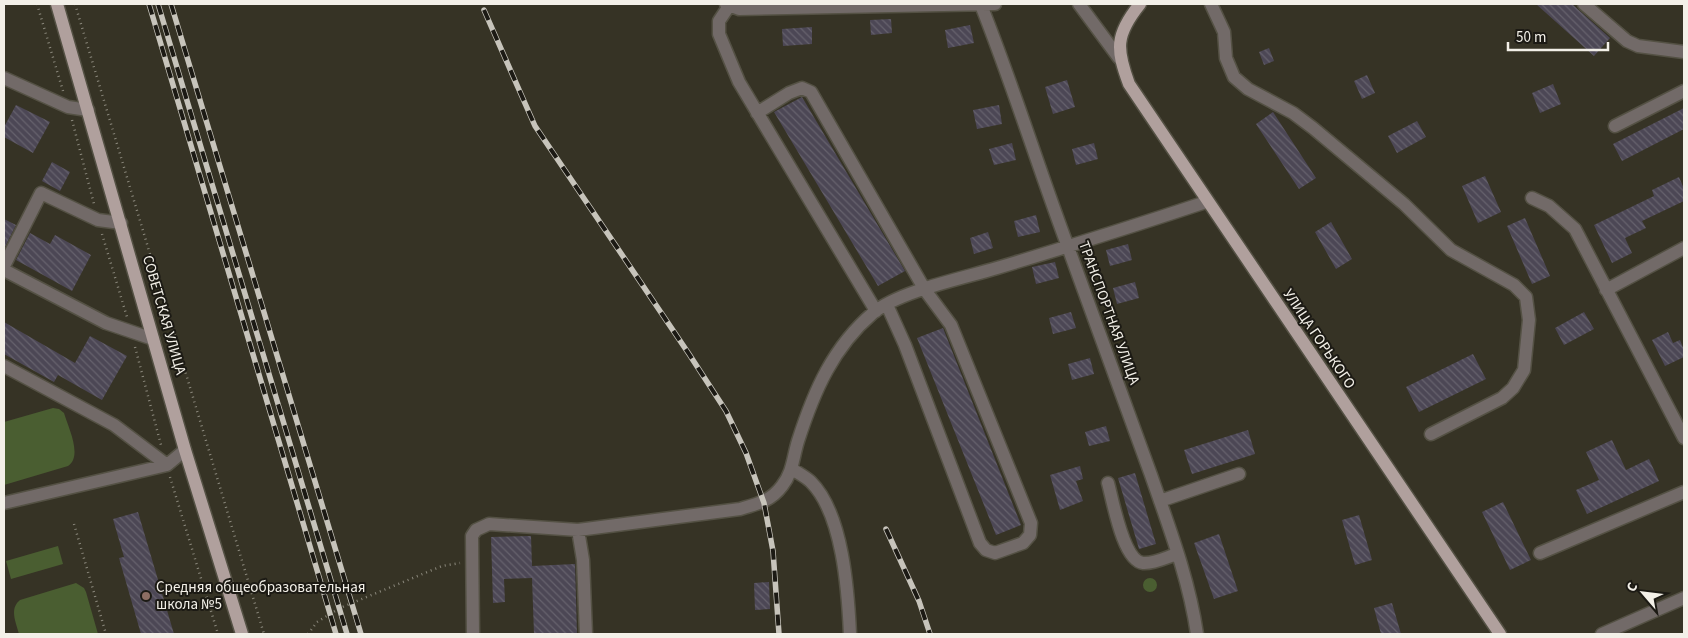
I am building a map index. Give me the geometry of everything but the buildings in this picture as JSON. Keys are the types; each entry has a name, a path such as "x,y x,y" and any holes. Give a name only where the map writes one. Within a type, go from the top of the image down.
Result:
{"main road":[{"name":"СОВЕТСКАЯ УЛИЦА","path":"57,4 185,450 242,634"},
{"name":"УЛИЦА ГОРЬКОГО","path":"1140,4 1130,16 1120,39 1119,58 1128,84 1206,202 1500,634"}],"lane":[{"path":"757,113 789,93 802,88 811,92 925,290 951,325 1030,523 1030,535 1023,543 995,553 986,550 980,543 906,346 757,113 739,82 719,34 719,21 727,5 738,9 995,4"},
{"name":"УЛИЦА ГОРЬКОГО","path":"1079,4 1119,58"},
{"path":"1211,4 1224,32 1226,58 1234,77 1248,89 1293,113 1313,128 1404,204 1452,250 1514,285 1526,297 1529,320 1524,370 1513,388 1502,398 1431,434"},
{"path":"1584,4 1627,41 1638,46 1684,52"},
{"name":"ТРАНСПОРТНАЯ УЛИЦА","path":"981,5 1006,67 1068,247 1160,500 1190,598 1197,634"},
{"path":"4,78 68,107 88,110"},
{"path":"1615,126 1684,91"},
{"path":"4,266 41,193 98,220 121,223"},
{"path":"1532,198 1549,206 1575,229 1684,438"},
{"path":"473,634 471,561 472,536 476,530 489,524 578,530 710,513 764,503 782,487 792,469 797,444 810,402 823,377 848,338 881,308 925,290 1068,247 1206,202"},
{"path":"1606,290 1684,248"},
{"path":"4,270 106,323 153,339"},
{"path":"4,366 114,425 167,465"},
{"path":"4,503 167,465 185,450"},
{"path":"792,469 812,483 828,505 839,542 850,634"},
{"path":"1160,500 1239,474"},
{"path":"1108,483 1130,555 1140,563 1149,563 1177,554"},
{"path":"1540,553 1684,492"},
{"path":"578,530 583,560 586,634"},
{"path":"1602,634 1684,598"}],"path":[{"path":"75,4 264,634"},
{"path":"74,524 106,634"},
{"path":"308,634 322,618 351,603 442,566 471,561"}],"green space":[{"path":"53,408 59,409 64,413 73,441 74,455 72,461 68,466 4,485 4,422"},
{"path":"58,546 63,564 11,579 6,561"},
{"path":"1150,578 1155,580 1157,585 1155,590 1150,592 1145,590 1143,585 1145,580"},
{"path":"76,583 84,588 86,592 98,634 19,634 14,612 20,600"}],"railway":[{"path":"149,4 336,634"},
{"path":"158,4 347,634"},
{"path":"171,4 361,634"},
{"path":"484,10 535,126 726,411 746,453 764,503 773,551 779,634"},
{"path":"886,529 919,601 930,634"}],"place":[{"name":"Средняя общеобразовательная школа №5","path":"146,596"}]}
